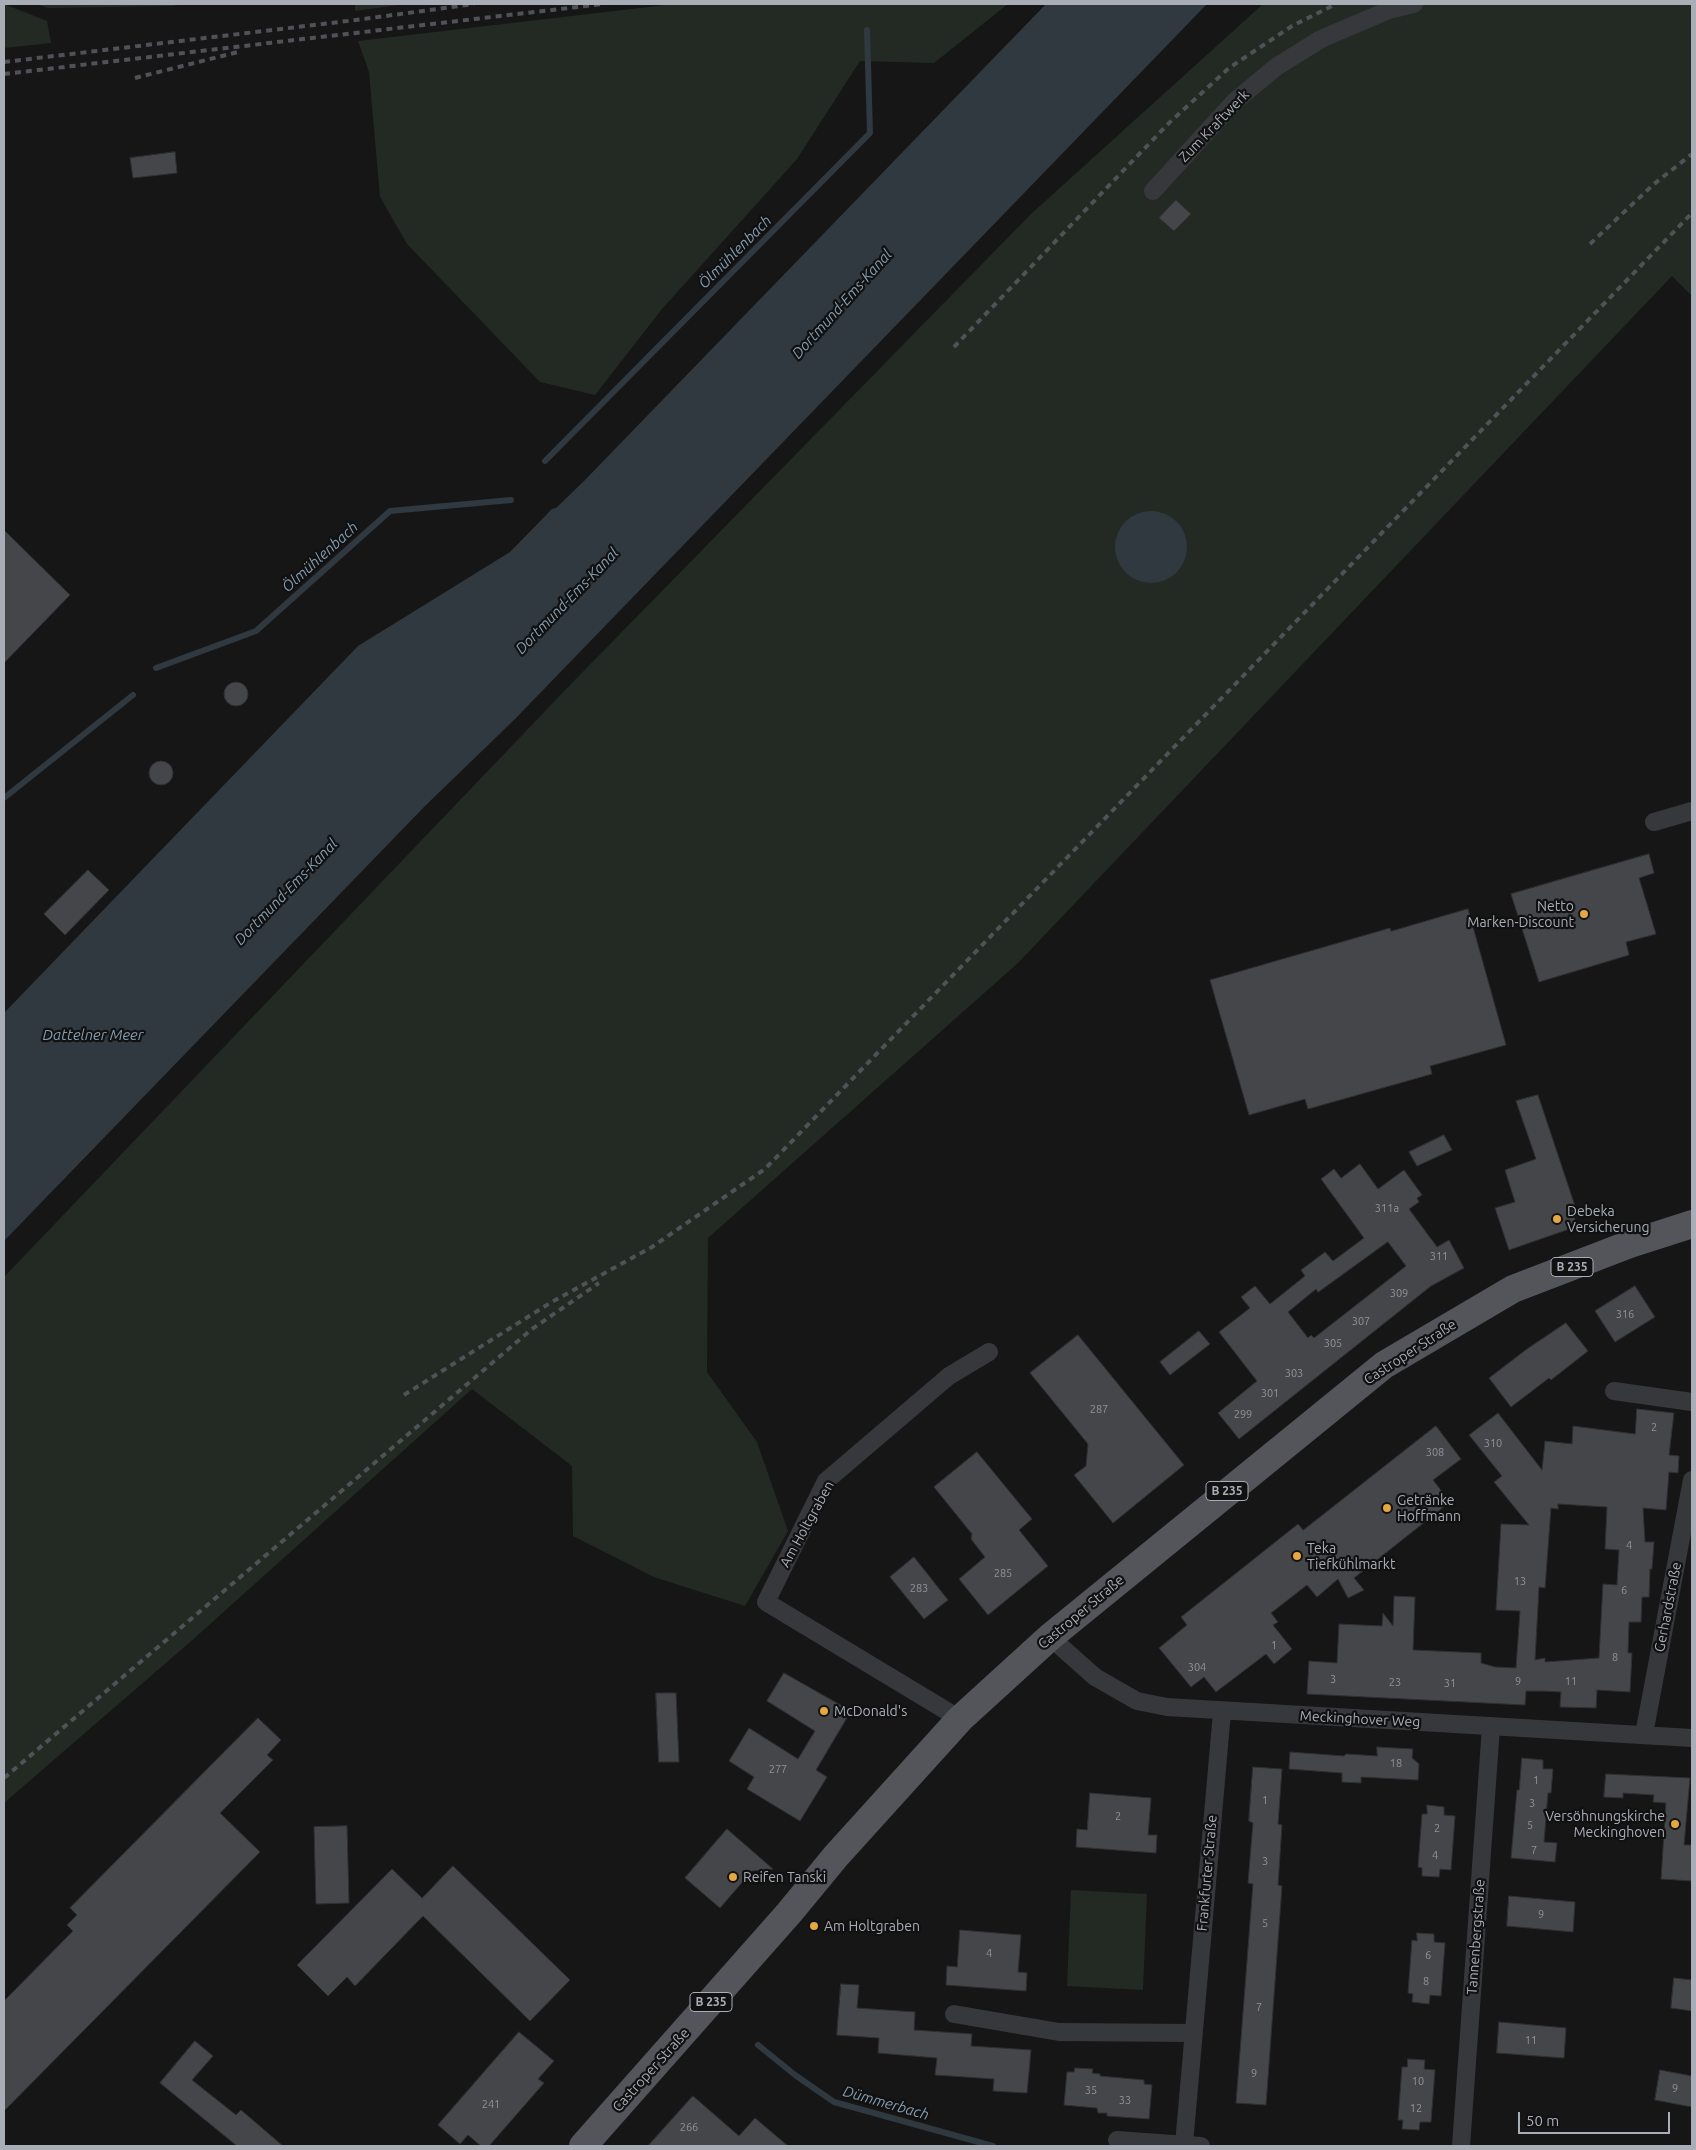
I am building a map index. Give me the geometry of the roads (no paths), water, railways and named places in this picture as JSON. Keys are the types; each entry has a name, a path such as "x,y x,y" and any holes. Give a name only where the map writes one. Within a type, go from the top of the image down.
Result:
{"main road":[{"name":"Castroper Straße","path":"583,2146 790,1913 836,1856 960,1719 1050,1637 1384,1365 1513,1289 1630,1244 1692,1224"}],"street":[{"name":"Zum Kraftwerk","path":"1153,191 1234,102 1276,67 1321,40 1389,10 1414,4"},
{"path":"1654,822 1692,811"},
{"name":"Am Holtgraben","path":"960,1719 766,1602 826,1481 949,1376 989,1352"},
{"path":"1614,1391 1692,1402"},
{"name":"Gerhardstraße","path":"1644,1734 1692,1480"},
{"name":"Meckinghover Weg","path":"1050,1637 1095,1677 1137,1701 1167,1707 1222,1712 1692,1738"},
{"name":"Frankfurter Straße","path":"1117,2140 1193,2145 1193,2033 1222,1712"},
{"name":"Tannenbergstraße","path":"1461,2146 1491,1727"},
{"path":"954,2014 1059,2032 1193,2033"}],"water":[{"path":"1046,4 1207,4 515,719 425,806 4,1241 4,1013 358,646 510,552 552,509 556,508 584,481"},
{"path":"1158,511 1177,521 1185,533 1187,547 1185,561 1177,573 1165,581 1144,583 1125,573 1117,561 1115,540 1125,521 1137,513"}],"waterway":[{"name":"Ölmühlenbach","path":"545,461 870,133 867,30"},
{"name":"Ölmühlenbach","path":"156,668 256,631 390,511 511,500"},
{"name":"Ölmühlenbach","path":"4,798 133,695"},
{"name":"Dümmerbach","path":"758,2045 795,2075 834,2102 993,2146"}],"railway":[{"path":"4,62 474,4"},
{"path":"4,74 603,4"},
{"path":"954,347 1169,123 1229,68 1292,26 1336,4"},
{"path":"135,78 238,52"},
{"path":"1590,244 1654,184 1692,154"},
{"path":"404,1395 550,1303 652,1247 765,1169 1692,213"},
{"path":"4,1778 532,1329 599,1283"}],"place":[{"name":"Netto Marken-Discount","path":"1584,914"},
{"name":"Debeka Versicherung","path":"1557,1219"},
{"name":"Getränke Hoffmann","path":"1387,1508"},
{"name":"Teka Tiefkühlmarkt","path":"1297,1556"},
{"name":"McDonald's","path":"824,1711"},
{"name":"Versöhnungskirche Meckinghoven","path":"1675,1824"},
{"name":"Reifen Tanski","path":"733,1877"},
{"name":"Am Holtgraben","path":"814,1926"}],"water label":[{"name":"Dortmund-Ems-Kanal","path":"842,304"},
{"name":"Dortmund-Ems-Kanal","path":"567,601"},
{"name":"Dortmund-Ems-Kanal","path":"286,892"},
{"name":"Dattelner Meer","path":"93,1035"}]}
